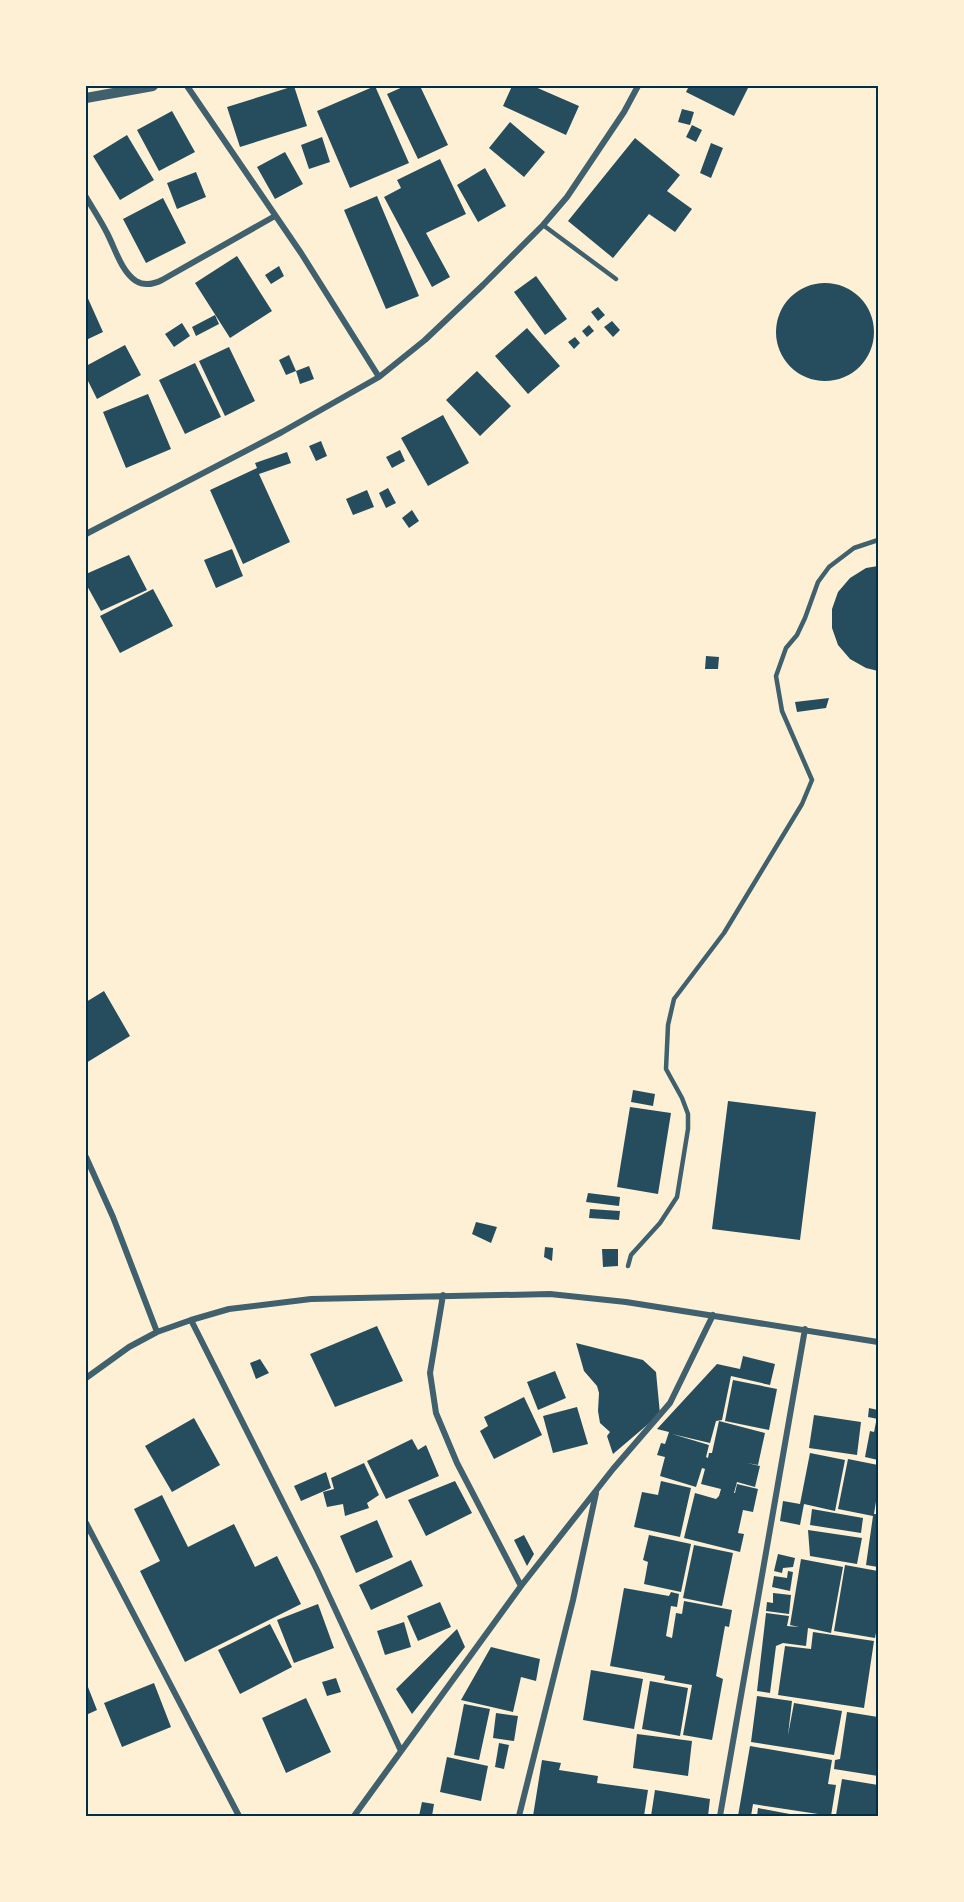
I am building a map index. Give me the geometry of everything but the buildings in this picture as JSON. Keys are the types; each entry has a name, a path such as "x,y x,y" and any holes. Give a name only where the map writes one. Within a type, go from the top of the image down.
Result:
{"street":[{"path":"86,99 153,86"},
{"path":"187,86 301,252 379,377"},
{"path":"86,534 282,432 379,377 425,340 543,225 567,197 624,112 638,86"},
{"path":"86,197 125,270 135,281 145,285 162,280 275,216"},
{"path":"86,1157 113,1217 157,1332"},
{"path":"86,1378 129,1347 157,1332 191,1320 229,1309 311,1299 550,1294 626,1302 879,1342"},
{"path":"443,1295 430,1373 436,1413 458,1463 521,1586"},
{"path":"354,1816 521,1586 613,1468 670,1403 713,1315"},
{"path":"191,1320 317,1570 400,1751"},
{"path":"720,1816 805,1329"},
{"path":"519,1816 573,1600 597,1491"},
{"path":"86,1523 239,1816"}],"lane":[{"path":"543,225 616,279"},
{"path":"628,1266 631,1255 660,1223 677,1197 688,1130 688,1114 666,1069 668,1025 674,999 724,933 802,804 812,780 782,711 776,676 786,648 797,635 805,618 818,582 829,567 854,548 879,540"}]}
